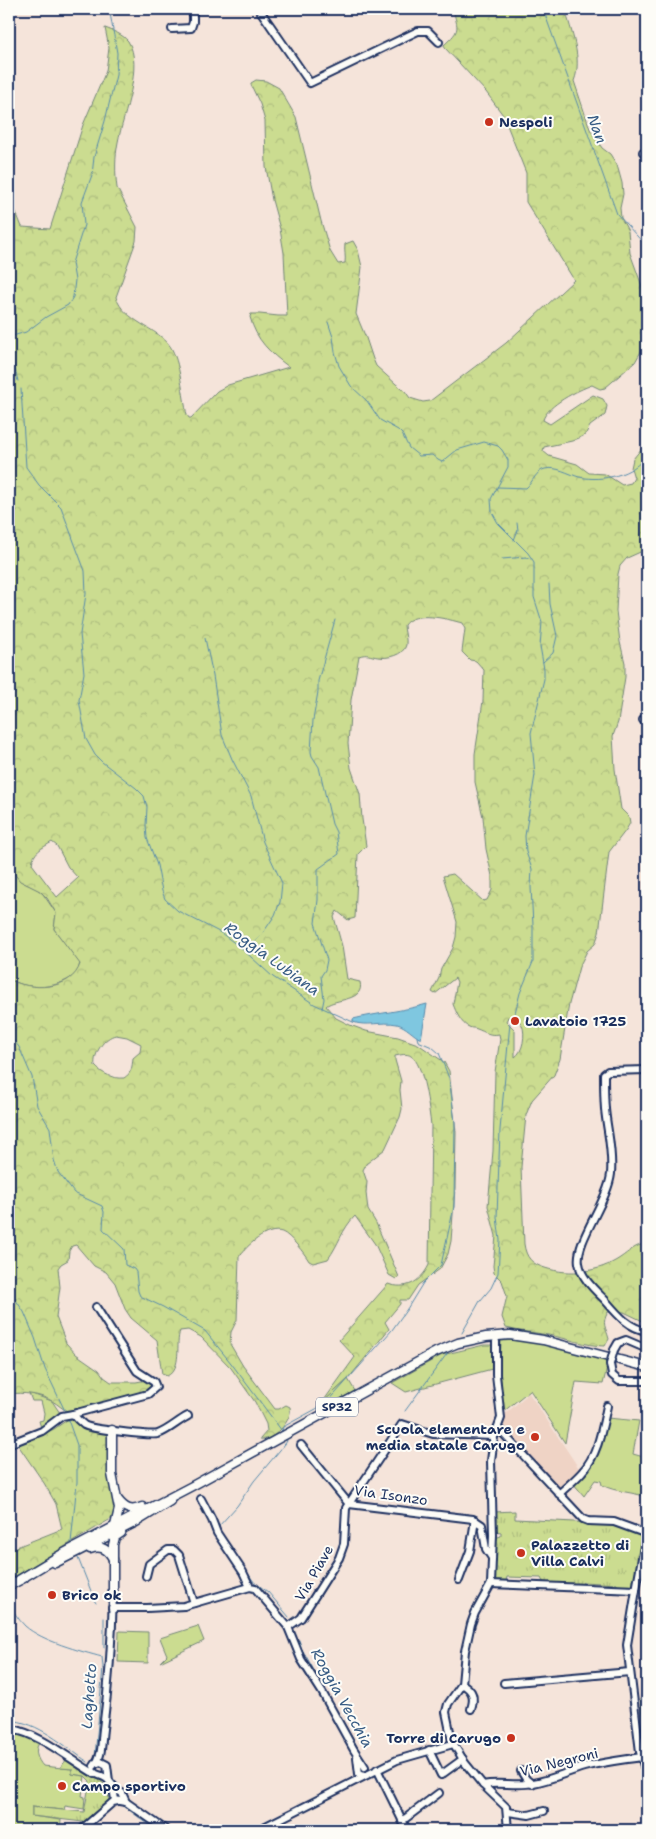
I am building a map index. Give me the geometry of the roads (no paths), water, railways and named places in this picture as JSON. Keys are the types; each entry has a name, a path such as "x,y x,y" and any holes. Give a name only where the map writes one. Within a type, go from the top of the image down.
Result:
{"main road":[{"name":"SP32","path":"9,1586 64,1553 192,1486 436,1352 458,1343 486,1337 510,1335 543,1340 647,1367"},
{"path":"619,1360 628,1358 647,1362"},
{"path":"634,1363 640,1369 647,1371"},
{"path":"112,1430 112,1474 118,1500 118,1515 115,1526"},
{"name":"SP32","path":"19,1580 130,1526 192,1486"},
{"path":"118,1500 123,1507 133,1510 163,1500"},
{"path":"112,1594 113,1545 115,1537 130,1526"},
{"path":"67,1558 91,1549 100,1548 106,1550 113,1559"}],"street":[{"path":"172,29 192,28 194,22 193,9"},
{"path":"259,9 310,83 418,31 428,31 439,42"},
{"path":"647,1070 608,1071 604,1074 605,1110 611,1144 611,1175 605,1195 580,1247 579,1263 582,1273 591,1285 624,1321 635,1328 647,1331"},
{"path":"9,1444 42,1431 62,1416 148,1394 156,1387 154,1382 137,1371 96,1307"},
{"path":"647,1349 626,1340 618,1343 610,1364 612,1375 620,1381 647,1381"},
{"path":"496,1342 496,1374 501,1413 500,1422 494,1436 491,1461 491,1584 471,1624 465,1651 462,1684 446,1708 446,1715 453,1744 483,1785 506,1807 508,1812 508,1830"},
{"path":"558,1494 581,1473 590,1461 596,1447 607,1406"},
{"path":"73,1414 84,1425 89,1427 150,1436 158,1434 188,1416"},
{"name":"Via Piave","path":"288,1627 301,1618 339,1558 344,1544 345,1511 402,1424 433,1434 494,1436"},
{"path":"498,1428 558,1494 585,1520 614,1522 647,1532 627,1645 641,1756 647,1776"},
{"name":"Via Isonzo","path":"301,1445 349,1504 425,1512 475,1520"},
{"path":"201,1499 217,1533 243,1572 250,1587"},
{"path":"459,1580 470,1551 475,1520 482,1525 486,1549 492,1558"},
{"path":"146,1576 148,1566 151,1563 168,1550 176,1551 179,1555 194,1603"},
{"path":"491,1584 636,1590"},
{"path":"112,1608 166,1607 194,1603 250,1587 255,1588 288,1627 301,1659 322,1692 364,1771"},
{"path":"98,1775 108,1697 112,1594"},
{"path":"504,1683 630,1672"},
{"path":"462,1684 473,1694 474,1700 471,1709"},
{"path":"9,1728 24,1731 47,1742 98,1775 117,1796 166,1830"},
{"path":"258,1830 346,1785 364,1771 377,1769 397,1760 453,1744"},
{"path":"429,1750 441,1775 463,1759"},
{"name":"Via Negroni","path":"483,1785 532,1784 584,1767 641,1756"},
{"path":"79,1764 86,1766 106,1765 117,1796"},
{"path":"377,1769 406,1830"},
{"path":"522,1771 526,1779 532,1784"},
{"path":"98,1775 107,1772"},
{"path":"402,1821 438,1793"},
{"path":"81,1830 117,1796"},
{"path":"508,1812 530,1815 544,1811"}],"water":[{"path":"427,1004 421,1039 397,1024 363,1024 353,1022 353,1019"}],"waterway":[{"name":"Nan","path":"543,9 617,214 647,247"},
{"path":"9,337 26,332 46,317 68,305 73,297 75,280 72,263 84,225 82,202 92,175 94,157 116,75 117,53 110,13"},
{"path":"328,322 339,366 351,386 367,401 380,420 402,434 409,448 419,456 432,455 442,462 457,450 484,442 498,446 508,460 508,467 491,499 492,512 498,523 528,553 534,562 534,597 542,622 540,646 544,669 544,679 531,733 535,775 525,836 526,852 532,869 533,962 520,993 514,1017"},
{"name":"Roggia Lubiana","path":"9,346 18,381"},
{"name":"Roggia Lubiana","path":"21,389 26,467 39,485 61,507 85,571 86,594 80,634 84,673 79,700 86,739 95,755 102,762 144,796 147,807 147,838 157,865 165,899 178,911 221,933 240,947 273,977 314,1004 353,1022"},
{"name":"Nan","path":"497,487 526,488 539,472 549,468 558,469 579,477 607,478 634,468 647,455"},
{"path":"514,540 518,530 517,523"},
{"path":"502,559 526,557 531,559"},
{"path":"543,662 553,653 557,636 550,604 549,584"},
{"path":"322,1009 324,999 321,976 325,970 327,960 315,923 318,900 318,869 339,854 336,832 332,824 319,767 311,752 318,681 335,620"},
{"path":"205,638 222,735 251,796 263,842 282,883 280,902 275,915 263,933 245,952"},
{"path":"462,1333 480,1301 491,1288 498,1273 500,1240 497,1217 500,1130 510,1023"},
{"path":"9,1035 19,1047 32,1077 37,1106 50,1128 54,1160 58,1172 74,1193 102,1206 104,1212 103,1229 124,1249 125,1265 136,1272 140,1296 205,1331 282,1431 283,1427 327,1403 392,1330 423,1283 441,1265 454,1207 455,1122 449,1078 439,1053 432,1047 418,1041 417,1037"},
{"path":"9,1290 24,1312 45,1369 66,1413"},
{"path":"405,1411 449,1351"},
{"path":"67,1417 77,1445 77,1482 71,1543"},
{"path":"286,1439 285,1444 219,1526 221,1534 254,1582 268,1592 289,1617"},
{"path":"78,1558 91,1591"},
{"name":"Laghetto","path":"9,1603 20,1621 32,1631 62,1645 102,1657 103,1667 95,1757"},
{"path":"104,1618 104,1647"},
{"name":"Roggia Vecchia","path":"299,1640 302,1649 367,1764"},
{"path":"9,1720 31,1725 41,1730 88,1762"},
{"name":"Roggia Vecchia","path":"252,1830 260,1824 319,1795"},
{"name":"Laghetto","path":"121,1804 156,1830"}],"place":[{"name":"Nespoli","path":"489,122"},
{"name":"Lavatoio 1725","path":"515,1021"},
{"name":"Scuola elementare e media statale Carugo","path":"535,1437"},
{"name":"Palazzetto di Villa Calvi","path":"521,1553"},
{"name":"Brico ok","path":"52,1595"},
{"name":"Torre di Carugo","path":"511,1738"},
{"name":"Campo sportivo","path":"62,1786"}]}
